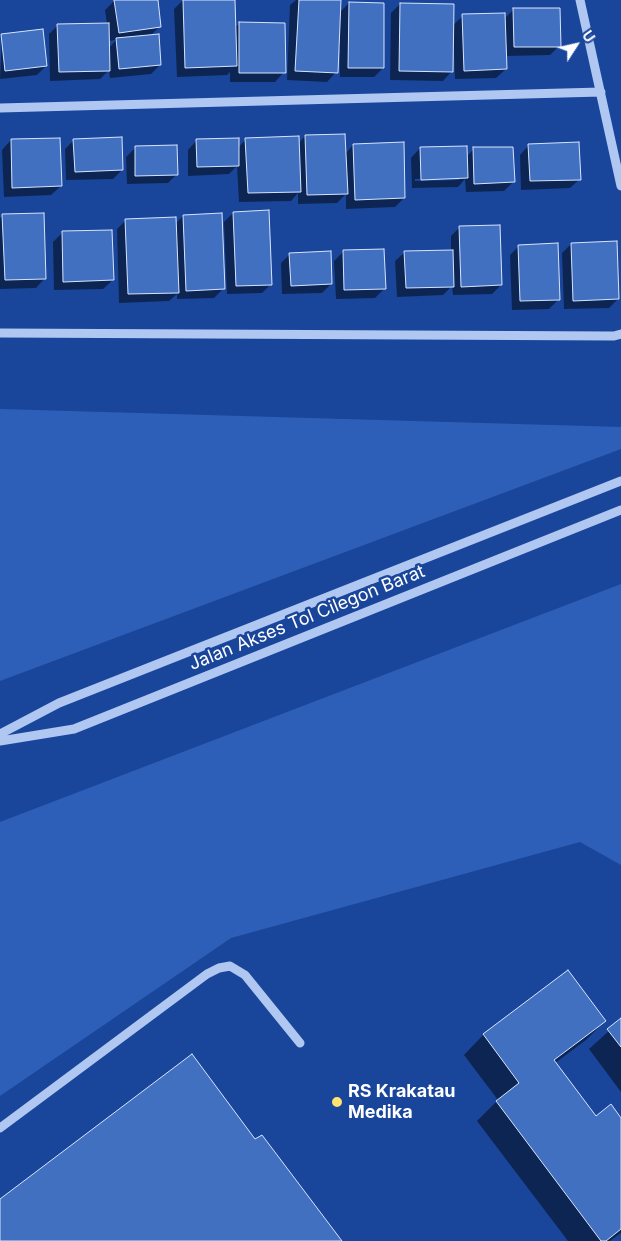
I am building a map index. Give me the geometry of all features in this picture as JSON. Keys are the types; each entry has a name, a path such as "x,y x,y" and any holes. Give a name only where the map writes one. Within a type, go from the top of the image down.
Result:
{"street":[{"path":"580,0 621,186"},
{"path":"0,108 601,92"},
{"path":"0,334 595,336 621,334"},
{"path":"0,734 59,703 621,481"},
{"name":"Jalan Akses Tol Cilegon Barat","path":"0,741 74,729 621,510"},
{"path":"0,1128 207,974 219,968 230,966 245,975 300,1043"}],"shaded area":[{"path":"0,409 621,427 621,449 0,681"},
{"path":"621,584 621,865 580,842 231,938 0,1096 0,822"}],"building":[{"path":"114,0 158,0 161,27 119,33"},
{"path":"183,0 235,0 237,66 185,68"},
{"path":"299,0 341,0 338,73 295,71"},
{"path":"349,2 384,3 384,68 348,68"},
{"path":"400,3 454,4 453,72 399,71"},
{"path":"513,8 560,8 561,47 514,47"},
{"path":"505,13 507,69 464,71 462,14"},
{"path":"239,22 285,23 286,73 239,73"},
{"path":"109,23 110,71 59,72 57,24"},
{"path":"43,29 47,66 5,71 1,34"},
{"path":"159,34 161,65 119,69 116,38"},
{"path":"345,134 348,194 307,195 305,135"},
{"path":"299,136 301,192 248,193 245,138"},
{"path":"122,137 123,170 75,172 73,139"},
{"path":"60,138 62,186 12,188 11,139"},
{"path":"239,138 239,166 197,167 196,139"},
{"path":"404,142 405,198 355,200 353,144"},
{"path":"579,142 581,180 530,181 528,144"},
{"path":"177,145 178,175 135,176 135,146"},
{"path":"467,146 468,178 421,180 420,147"},
{"path":"473,147 513,147 515,182 474,184"},
{"path":"269,210 272,285 236,286 233,212"},
{"path":"44,213 46,279 5,280 2,214"},
{"path":"222,213 225,289 186,291 183,215"},
{"path":"176,217 179,293 128,294 125,219"},
{"path":"500,225 502,285 461,287 459,226"},
{"path":"112,230 114,280 63,282 62,231"},
{"path":"617,241 619,299 573,301 571,243"},
{"path":"558,243 560,300 520,301 518,245"},
{"path":"384,249 386,289 344,290 343,250"},
{"path":"453,250 454,287 406,288 404,251"},
{"path":"331,251 332,284 291,286 289,253"},
{"path":"568,970 606,1021 554,1060 596,1116 611,1104 621,1118 621,1229 606,1241 601,1241 496,1101 519,1083 483,1034"},
{"path":"621,1018 621,1047 607,1029"},
{"path":"192,1054 255,1139 262,1135 342,1241 0,1241 0,1199"}],"place":[{"name":"RS Krakatau Medika","path":"337,1102"}]}
